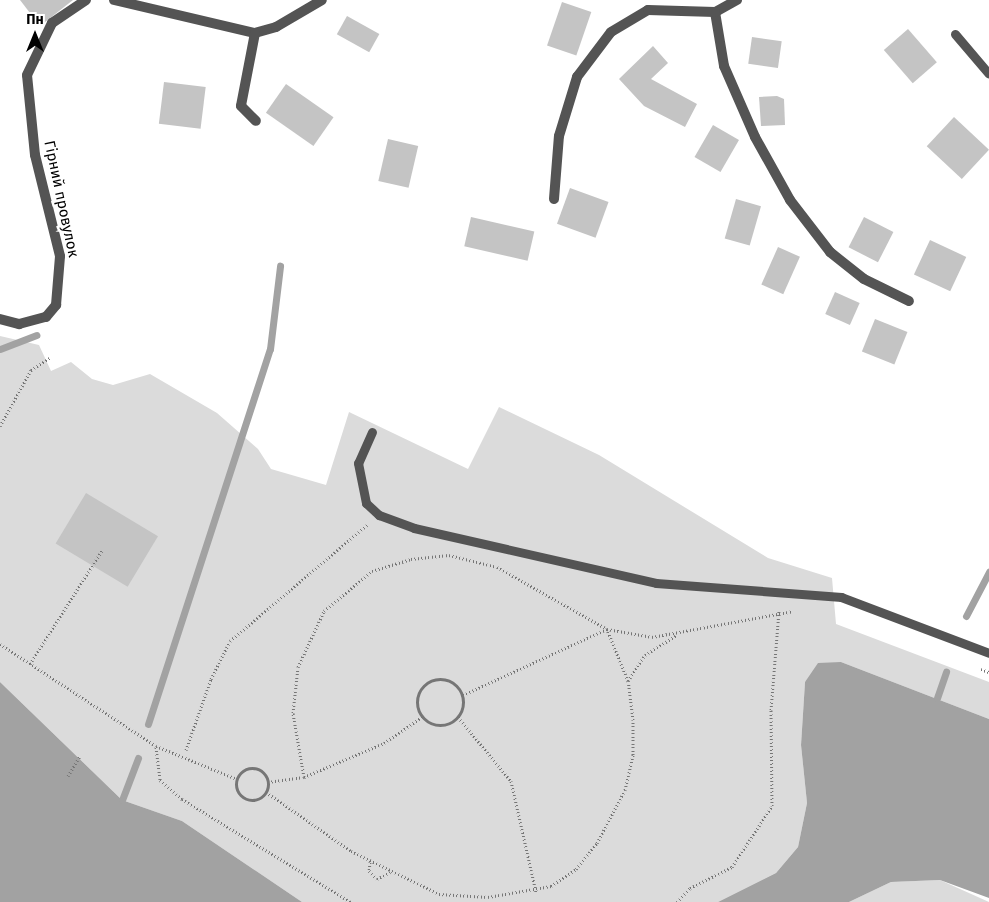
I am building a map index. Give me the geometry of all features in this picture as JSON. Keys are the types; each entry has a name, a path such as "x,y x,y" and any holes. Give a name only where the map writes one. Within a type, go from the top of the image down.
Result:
{"street":[{"name":"Гірний провулок","path":"0,319 19,324 37,319 56,305 60,256 35,154 27,75 52,23 86,0"},
{"path":"114,0 255,33 276,27 322,0"},
{"path":"554,199 559,136 577,77 611,32 648,10 715,12 737,0"},
{"path":"715,12 724,66 755,137 790,200 830,252 864,279 909,301"},
{"path":"255,33 240,106 256,121"}],"lane":[{"path":"955,34 989,74"},
{"path":"372,432 358,463 360,486 366,503 379,515 462,542 656,583 840,597 989,653"}],"path":[{"path":"0,426 31,370 50,357"},
{"path":"186,750 211,678 230,641 379,515"},
{"path":"30,664 103,549"},
{"path":"304,778 293,713 298,667 324,612 372,571 411,559 449,556 497,567 607,629 652,637 678,635 779,611 796,611"},
{"path":"677,902 690,888 732,868 772,806 771,710 779,611"},
{"path":"266,792 370,862 439,894 466,898 536,892 576,869 616,815 633,755 628,681 607,629"},
{"path":"463,695 607,629"},
{"path":"628,681 645,655 678,635"},
{"path":"0,644 156,746 237,779 243,797 258,799 266,792 268,782 264,773 254,768 243,770 237,779"},
{"path":"971,664 989,672"},
{"path":"458,717 436,724 422,717 417,703 426,683 448,680 463,695"},
{"path":"458,717 463,695"},
{"path":"268,782 304,778 384,743 422,717"},
{"path":"458,717 510,781 536,892"},
{"path":"156,746 160,780 182,799 350,902"},
{"path":"68,776 80,756"},
{"path":"370,862 372,876 382,879 390,872"}],"shaded area":[{"path":"0,336 39,345 51,371 71,362 92,379 113,385 150,374 217,413 258,449 271,469 326,485 349,412 468,469 499,407 599,455 768,558 832,578 836,624 989,682 989,719 841,662 805,682 801,745 807,803 798,847 776,873 718,902 302,902 182,821 122,800 0,682"},
{"path":"841,662 989,719 989,898 940,880 891,882 849,902 718,902 776,873 798,847 807,803 801,745 805,682 818,663"},
{"path":"0,682 122,800 182,821 302,902 0,902"},
{"path":"940,880 989,902 849,902 891,882"}],"building":[{"path":"20,0 73,0 40,26"},
{"path":"562,2 591,12 576,56 547,45"},
{"path":"347,16 379,34 369,52 337,34"},
{"path":"908,29 937,62 913,83 884,50"},
{"path":"752,37 782,41 778,68 748,64"},
{"path":"653,46 668,63 651,79 697,104 685,127 644,106 619,79"},
{"path":"164,82 206,87 201,129 159,124"},
{"path":"286,84 334,117 313,146 266,113"},
{"path":"777,96 784,99 785,125 761,126 759,97"},
{"path":"954,117 989,150 962,179 927,146"},
{"path":"713,125 739,140 720,172 694,157"},
{"path":"388,139 418,146 409,188 378,181"},
{"path":"570,188 609,202 596,238 557,224"},
{"path":"736,199 761,206 750,246 725,238"},
{"path":"471,217 534,232 528,261 464,246"},
{"path":"864,217 893,232 878,262 849,247"},
{"path":"930,240 966,257 950,291 914,274"},
{"path":"778,247 800,257 783,294 761,284"},
{"path":"835,292 860,303 850,325 825,314"},
{"path":"875,319 907,332 894,365 862,351"},
{"path":"86,493 158,536 128,587 56,544"}],"waterway":[{"path":"148,724 270,349 280,266"},
{"path":"0,349 36,335"},
{"path":"966,616 989,572"},
{"path":"937,698 946,672"},
{"path":"122,800 138,758"}]}
